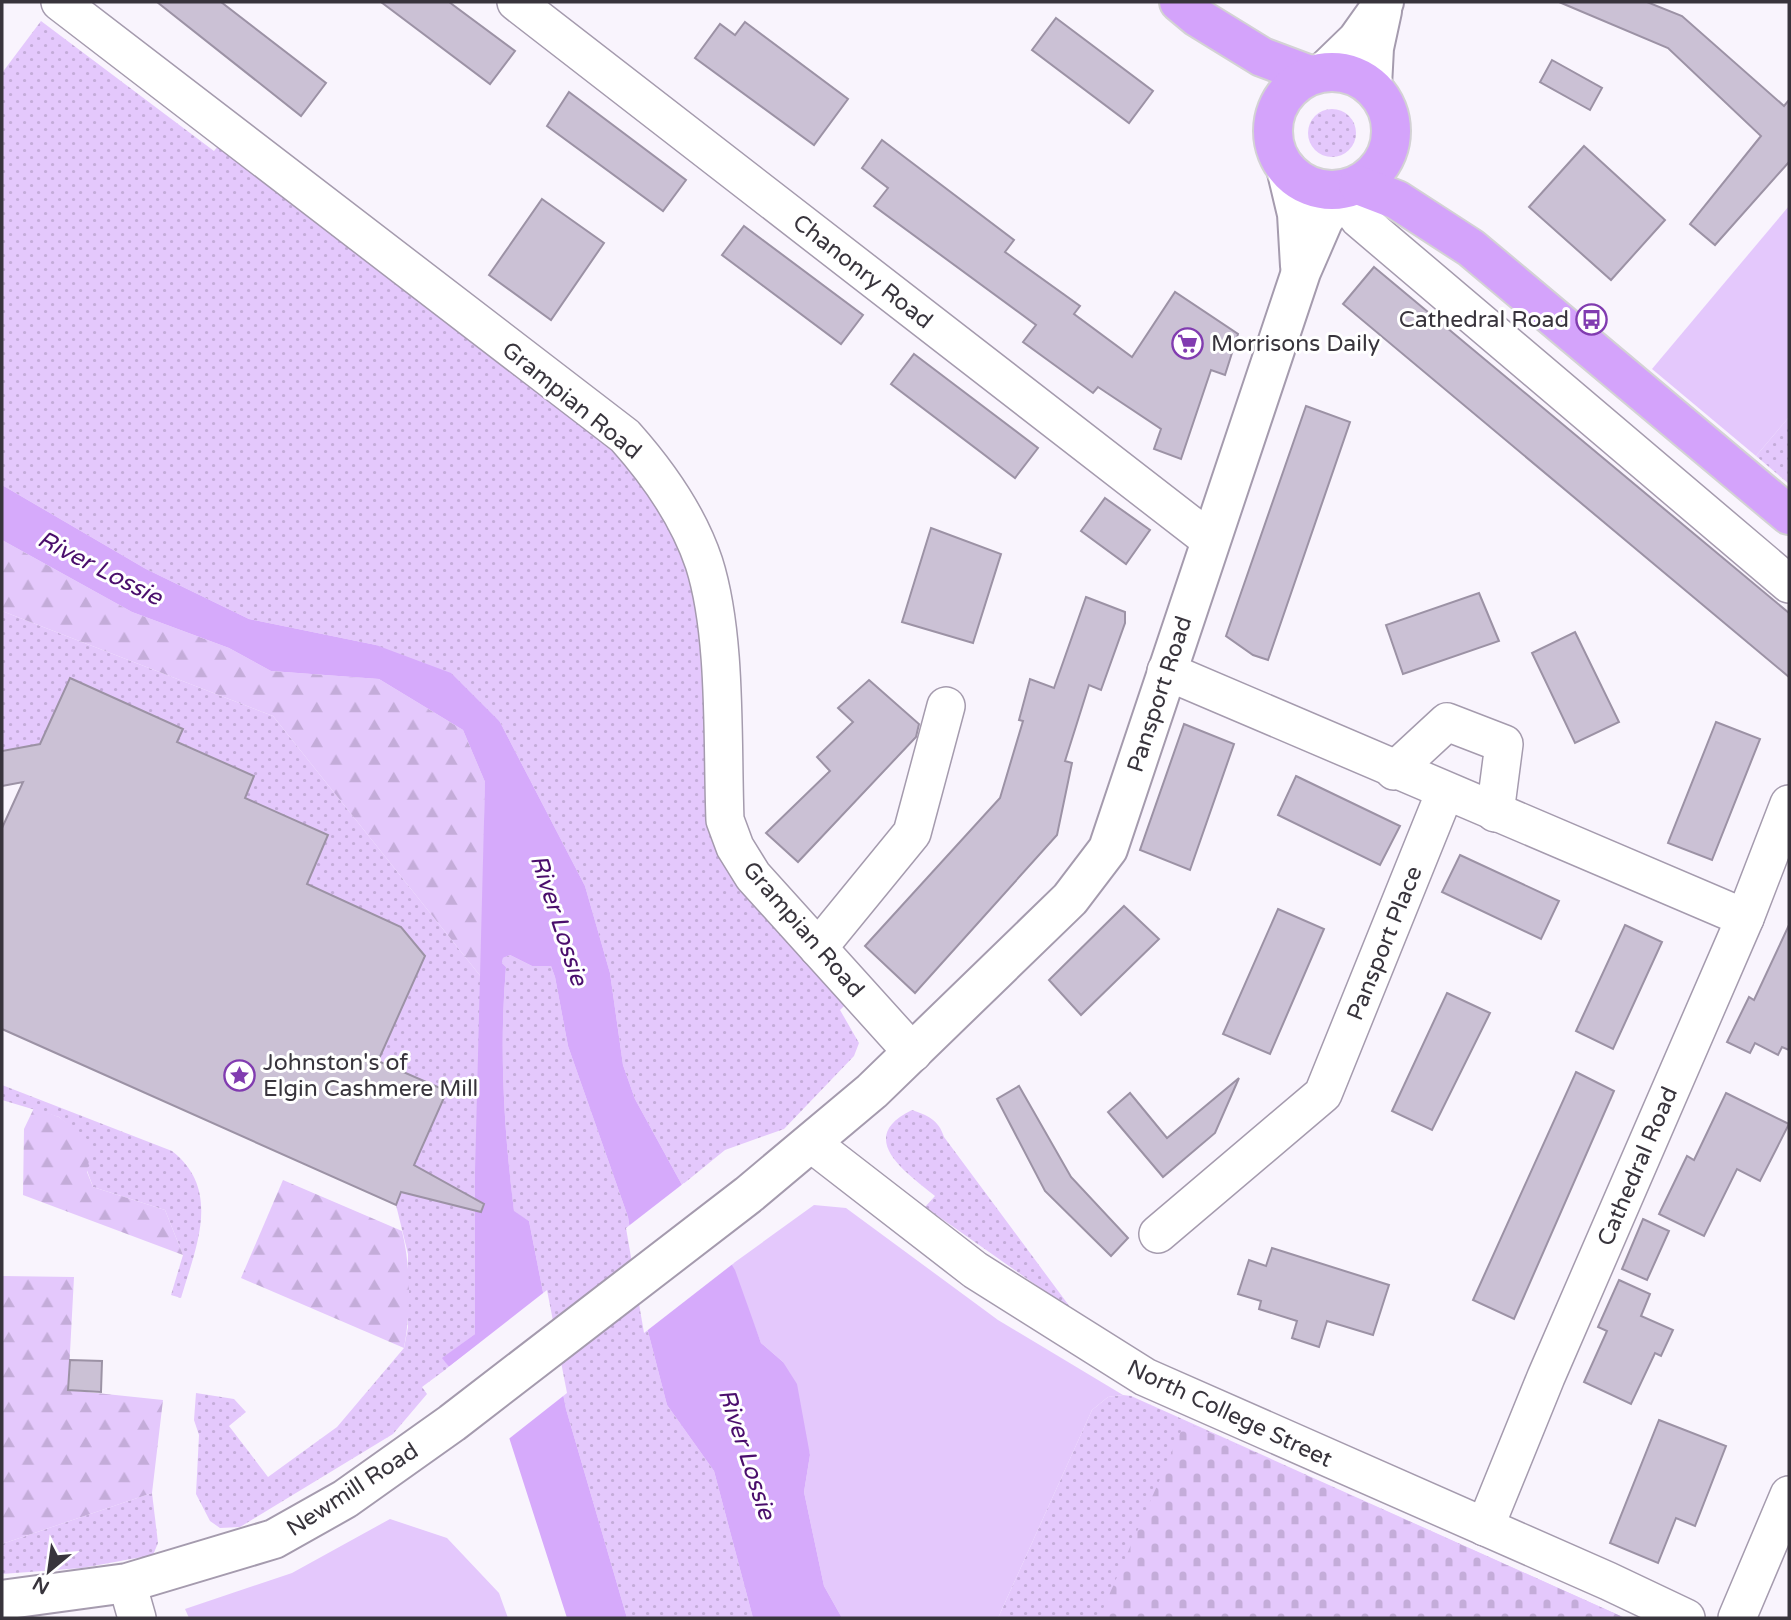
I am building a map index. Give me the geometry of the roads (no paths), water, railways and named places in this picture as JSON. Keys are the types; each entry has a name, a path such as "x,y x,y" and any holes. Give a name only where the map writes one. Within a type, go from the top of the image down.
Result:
{"highway":[{"path":"1188,9 1262,57 1317,73 1355,75 1372,86 1383,100 1390,116 1392,132 1389,149 1377,170 1350,189"},
{"path":"1188,9 1248,75 1264,98 1273,120 1274,146 1286,168 1296,178 1322,190 1350,189 1397,200 1471,248 1789,515"},
{"path":"1273,120 1280,101 1293,86 1317,73"},
{"path":"1389,149 1471,248"}],"street":[{"name":"Grampian Road","path":"60,2 625,436 653,468 680,510 704,562 713,601 725,820 735,847 753,876 913,1053"},
{"name":"Chanonry Road","path":"516,2 1210,540"},
{"path":"1317,73 1357,40 1384,2"},
{"path":"1372,86 1374,48 1384,2"},
{"path":"1286,168 1297,214 1301,271"},
{"path":"1350,189 1359,219 1789,584"},
{"name":"Pansport Road","path":"748,1195 913,1053 1070,899 1108,849 1301,271 1324,219 1350,189"},
{"path":"1166,671 1394,771 1745,918"},
{"path":"818,948 912,833 946,706"},
{"path":"1394,771 1447,722 1504,744 1495,813"},
{"name":"Pansport Place","path":"1158,1234 1323,1094 1445,792"},
{"name":"Cathedral Road","path":"1485,1527 1541,1388 1745,918 1789,804"},
{"name":"North College Street","path":"811,1143 975,1270 1146,1377 1686,1618"},
{"name":"Newmill Road","path":"2,1600 132,1601 274,1539 345,1499 452,1423 748,1195"},
{"path":"1737,1618 1789,1495"}],"water":[{"name":"River Lossie","path":"2,485 146,569 249,619 376,645 451,673 500,722 585,886 610,973 623,1065 635,1099 682,1185 735,1270 761,1343 783,1362 797,1384 810,1455 804,1492 824,1586 842,1618 753,1618 714,1471 667,1405 644,1316 628,1217 568,1046 551,966 532,966 510,955 503,958 502,963 506,967 503,1059 505,1120 514,1211 529,1221 566,1409 627,1618 567,1618 479,1344 449,1367 442,1358 475,1334 475,1172 485,782 463,730 379,679 271,671 229,648 132,612 2,540"}],"place":[{"name":"Cathedral Road","path":"1592,319"},
{"name":"Morrisons Daily","path":"1188,343"},
{"name":"Johnston's of Elgin Cashmere Mill","path":"240,1075"}]}
